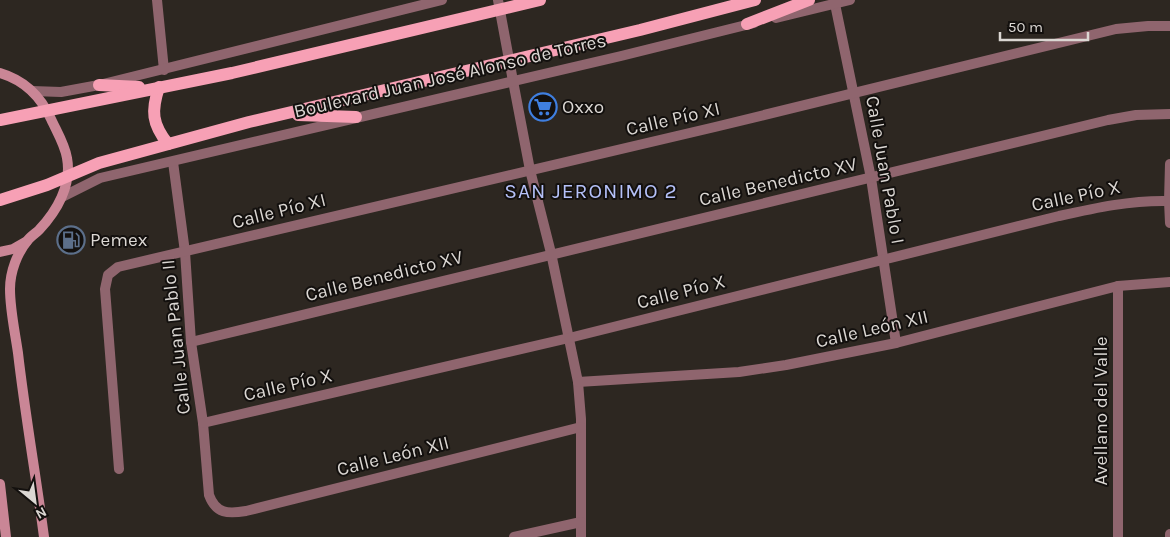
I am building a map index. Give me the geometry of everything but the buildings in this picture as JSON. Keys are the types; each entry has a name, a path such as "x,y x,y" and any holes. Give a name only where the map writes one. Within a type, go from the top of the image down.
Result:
{"main road":[{"path":"0,120 232,73 499,5 540,0"},
{"name":"Boulevard Juan José Alonso de Torres","path":"0,200 48,185 68,175 121,156 282,114 640,30 755,0"},
{"path":"747,24 809,0"},
{"path":"0,252 13,249 28,240 48,220 62,197 68,175 67,158 48,111 41,100 15,78 1,71"},
{"path":"99,85 159,87"},
{"path":"159,87 154,102 154,118 157,129 168,144"},
{"path":"282,114 356,117"},
{"path":"28,240 13,268 10,290 44,537"},
{"path":"0,484 6,537"}],"street":[{"path":"157,0 164,70"},
{"path":"32,91 61,92 99,85 442,0"},
{"name":"Boulevard Juan José Alonso de Torres","path":"62,197 100,178 850,0"},
{"name":"Calle Juan Pablo I","path":"835,4 871,178 896,343"},
{"path":"499,5 530,170 551,253 578,382 581,427 582,537"},
{"name":"Calle Pío XI","path":"119,469 104,289 105,280 112,270 125,264 184,252 530,170 1116,29 1170,26"},
{"name":"Calle Benedicto XV","path":"191,342 551,253 1124,116 1170,114"},
{"name":"Calle Juan Pablo II","path":"173,162 184,252 191,342 203,423 209,495 215,507"},
{"path":"1170,164 1170,223"},
{"name":"Calle Pío X","path":"203,423 569,338 1112,204 1152,200 1169,201"},
{"name":"Calle León XII","path":"578,382 755,370 786,365 896,343 1118,286 1170,282"},
{"name":"Avellano del Valle","path":"1118,286 1118,537"},
{"name":"Calle León XII","path":"215,507 230,513 246,511 581,427"},
{"path":"514,537 581,522"}],"place":[{"name":"Oxxo","path":"543,107"},
{"name":"Pemex","path":"71,240"}],"district":[{"name":"SAN JERONIMO 2","path":"591,191"}]}
